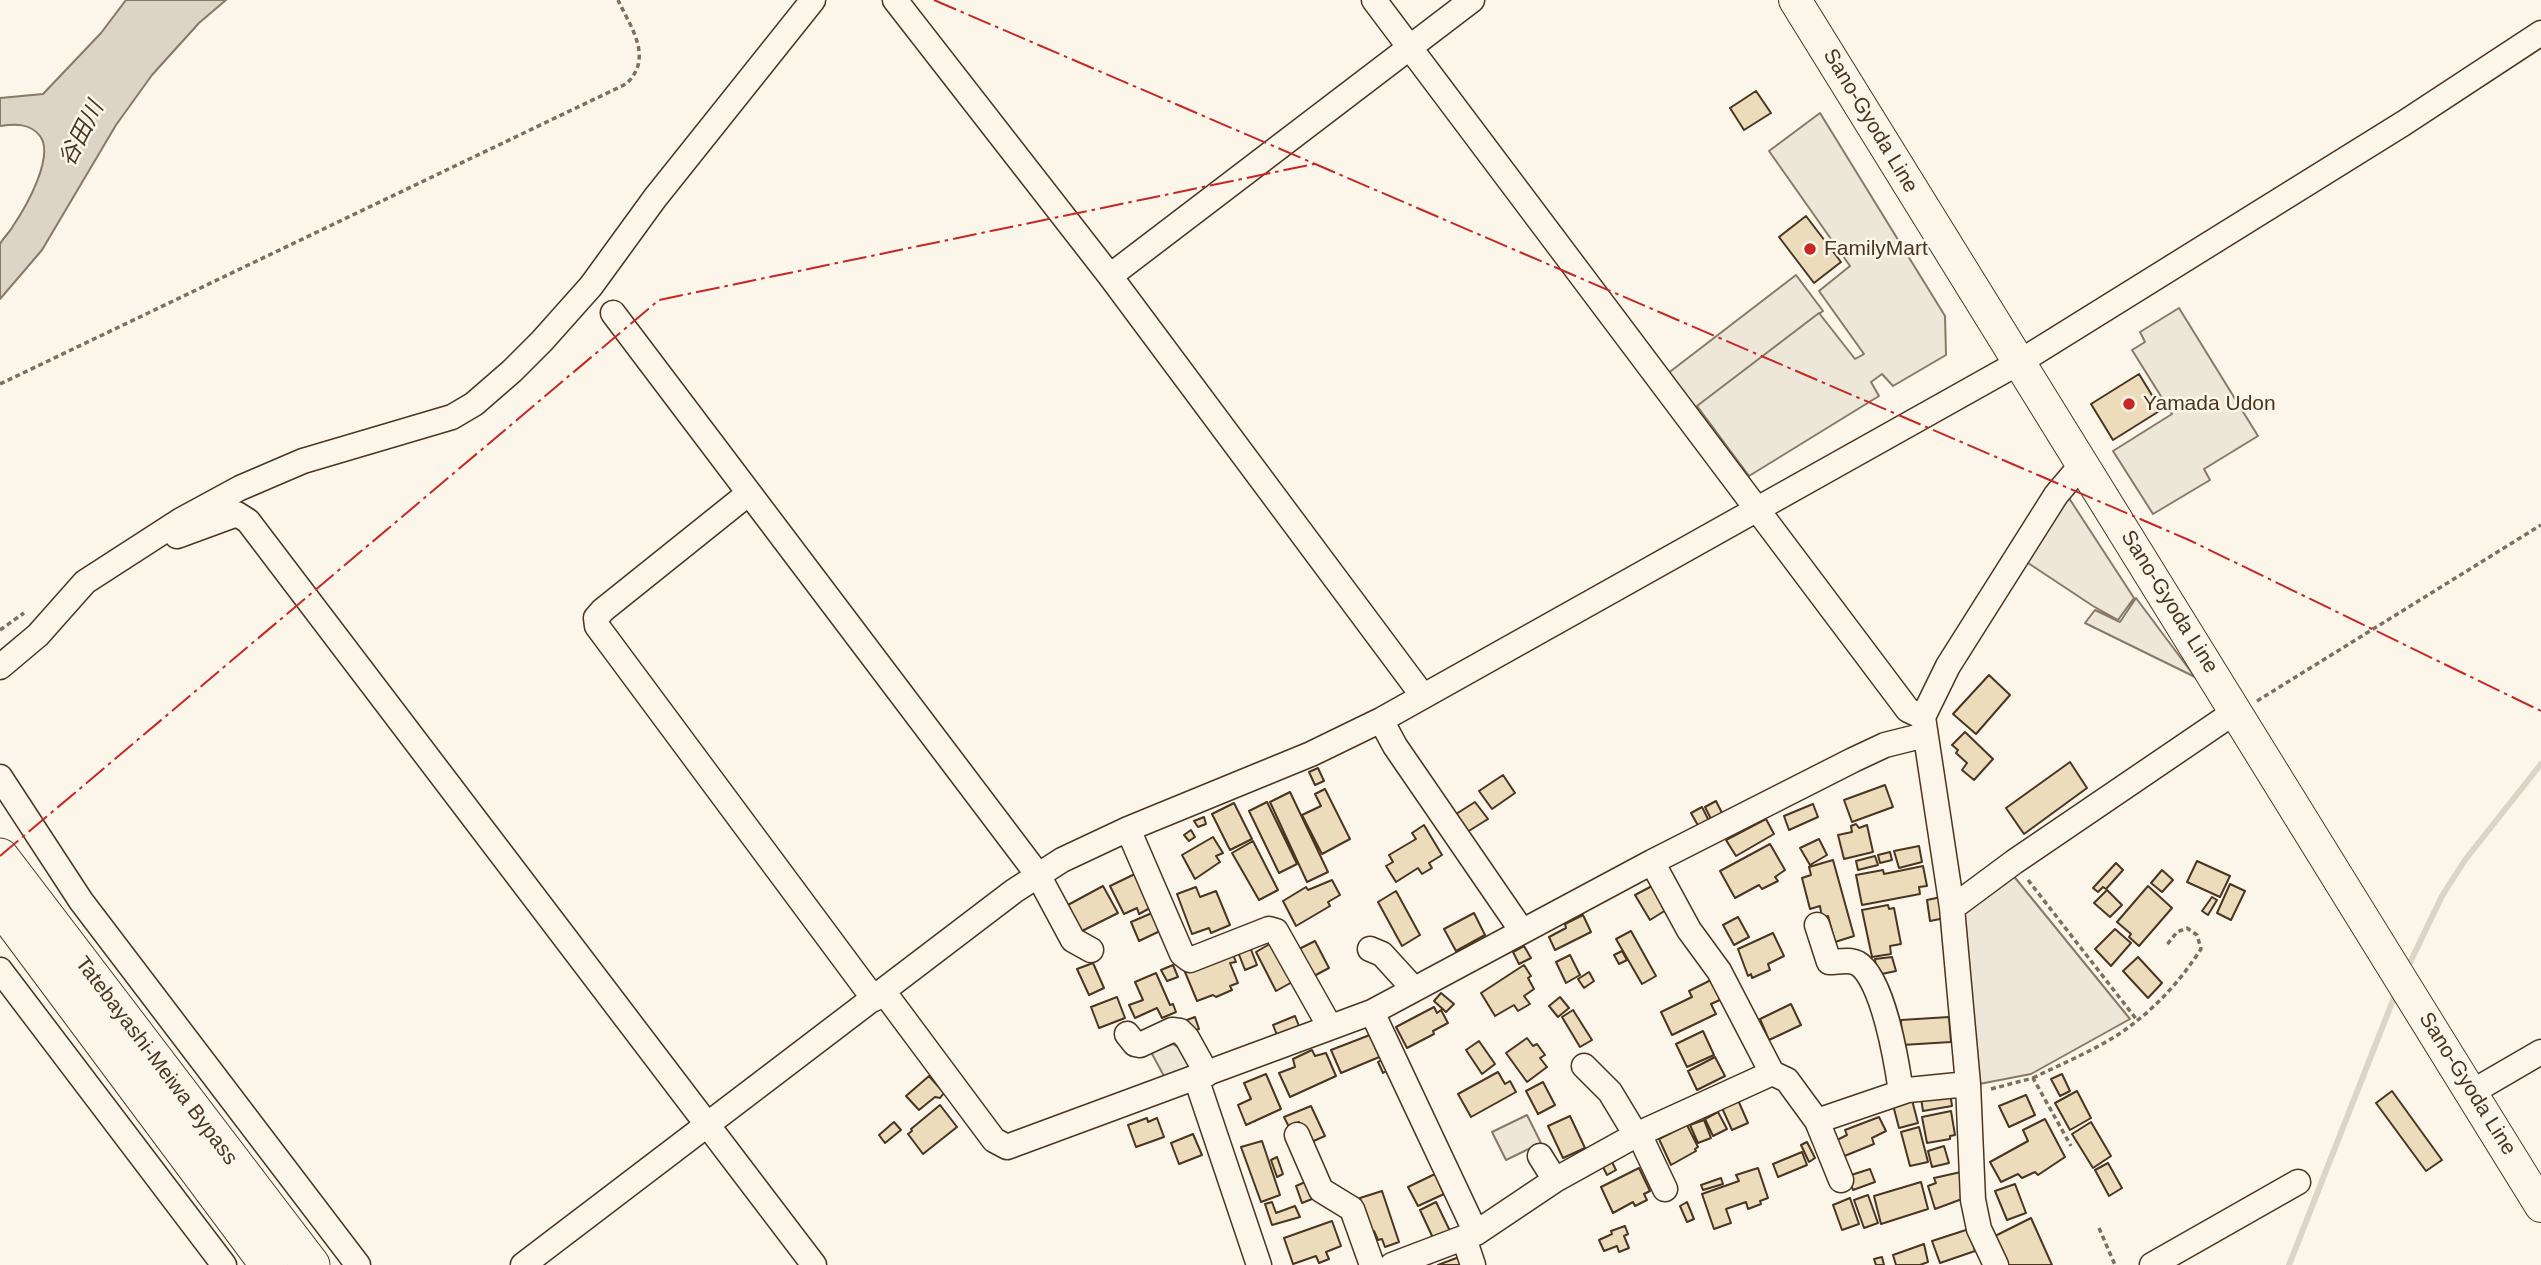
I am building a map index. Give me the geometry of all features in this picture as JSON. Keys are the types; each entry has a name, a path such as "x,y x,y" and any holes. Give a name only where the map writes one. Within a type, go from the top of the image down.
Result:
{"highway":[{"name":"Tatebayashi-Meiwa Bypass","path":"0,857 311,1265"},
{"name":"Tatebayashi-Meiwa Bypass","path":"0,904 269,1265"}],"main road":[{"name":"Sano-Gyoda Line","path":"1801,2 2018,363 2083,463 2541,1206"}],"street":[{"path":"0,667 38,635 85,582 181,520 240,488 303,461 452,417 474,404 542,341 591,286 655,198 813,0"},
{"path":"895,0 1111,276 1423,696"},
{"path":"1374,0 1908,710 1924,726"},
{"path":"1111,276 1472,0"},
{"path":"523,1265 878,995 1038,875 1062,860 1128,829 1311,754 1381,720 2018,363 2404,123 2541,33"},
{"path":"613,313 1038,875 1073,940 1091,950"},
{"path":"1996,1265 1979,1229 1973,1199 1968,1089 1952,908 1924,726 1948,666 2056,495 2083,463"},
{"path":"749,494 603,610 596,618 597,626 878,995 994,1140 1007,1147 1372,1012 1652,862 1924,726"},
{"path":"136,550 237,514 248,521 814,1265"},
{"path":"1952,908 2014,862 2237,712"},
{"path":"1381,720 1395,746 1522,931"},
{"path":"0,777 81,901 358,1265"},
{"path":"1128,829 1182,954 1190,960 1269,929 1270,920 1329,1027"},
{"path":"1652,862 1689,930 1719,971 1772,1073 1787,1080 1817,1121 1841,1180"},
{"path":"1817,925 1829,962 1858,963 1869,975 1892,1037 1901,1092"},
{"path":"1370,949 1382,954 1414,989"},
{"path":"0,970 224,1265"},
{"path":"1372,1012 1470,1236 1473,1265"},
{"path":"1127,1034 1135,1044 1140,1045 1172,1030 1180,1031 1187,1038 1202,1076 1259,1265"},
{"path":"2472,1092 2541,1052"},
{"path":"1584,1066 1610,1092 1638,1135 1665,1189"},
{"path":"1392,1265 1470,1236 1555,1180 1638,1135 1772,1073"},
{"path":"1817,1121 1901,1092 1968,1089"},
{"path":"1297,1135 1321,1190 1352,1209 1371,1265"},
{"path":"1540,1156 1555,1180"},
{"path":"2152,1265 2298,1182"}],"path":[{"path":"0,384 626,84 639,68 641,55 640,46 618,0"},
{"path":"2237,712 2541,525"},
{"path":"2014,862 2137,1020"},
{"path":"1968,1089 2033,1078 2118,1034 2149,1012 2185,975 2201,949 2197,934 2187,928 2177,932 2166,946"},
{"path":"2033,1078 2071,1146"},
{"path":"2099,1228 2115,1265"}],"shaded area":[{"path":"1820,113 1945,316 1946,355 1893,386 1882,374 1871,382 1879,396 1749,476 1697,406 1819,313 1855,359 1864,354 1819,291 1850,266 1769,151"},
{"path":"1796,275 1823,311 1694,409 1667,374"},
{"path":"2179,308 2258,436 2204,469 2210,480 2153,514 2113,451 2172,414 2132,350 2145,342 2140,332"},
{"path":"2067,495 2134,598 2118,620 2025,561"},
{"path":"2136,598 2195,677 2085,623 2095,610 2120,622"},
{"path":"2012,874 2130,1019 2031,1074 1974,1085 1960,911"},
{"path":"1173,1044 1183,1051 1190,1068 1165,1078 1151,1052"},
{"path":"1527,1115 1541,1143 1506,1160 1492,1132"}],"water":[{"name":"谷田川","path":"126,0 226,0 199,23 152,75 116,125 42,250 0,299 0,244 19,217 37,181 44,145 40,136 32,129 17,125 0,126 0,98 43,94 101,33"}],"building":[{"path":"1756,91 1771,113 1744,130 1730,108"},
{"name":"FamilyMart","path":"1806,216 1841,262 1814,283 1779,237"},
{"path":"2139,374 2161,410 2113,440 2091,404"},
{"path":"1989,675 2010,695 1976,734 1953,714"},
{"path":"1965,732 1993,759 1974,780 1962,770 1967,763 1952,745"},
{"path":"2070,762 2087,788 2024,834 2006,808"},
{"path":"1318,768 1324,781 1315,785 1309,772"},
{"path":"1503,775 1515,793 1492,809 1479,791"},
{"path":"1885,785 1893,807 1852,822 1844,800"},
{"path":"1325,789 1350,839 1322,854 1302,815 1321,806 1315,794"},
{"path":"1290,792 1328,872 1307,882 1270,802"},
{"path":"1716,801 1723,815 1712,821 1705,807"},
{"path":"1267,802 1297,864 1279,873 1249,811"},
{"path":"1475,802 1488,819 1464,834 1453,816"},
{"path":"1234,803 1252,839 1230,850 1212,814"},
{"path":"1813,804 1818,817 1789,830 1784,816"},
{"path":"1702,807 1710,823 1700,829 1691,813"},
{"path":"1204,817 1206,824 1198,827 1194,821"},
{"path":"1766,819 1774,834 1736,856 1726,840"},
{"path":"1856,824 1859,828 1867,825 1873,852 1844,859 1838,835 1852,832 1851,826"},
{"path":"1424,825 1442,855 1429,863 1432,868 1422,874 1418,868 1396,882 1386,866 1393,862 1389,855 1416,839 1412,833"},
{"path":"1191,830 1195,837 1189,841 1184,835"},
{"path":"1213,837 1223,853 1216,856 1220,862 1195,879 1182,855"},
{"path":"1819,839 1827,855 1810,865 1800,848"},
{"path":"1253,841 1278,890 1259,900 1232,853"},
{"path":"1770,844 1785,870 1775,877 1778,881 1762,889 1759,885 1735,898 1720,871"},
{"path":"1919,846 1922,862 1899,868 1894,851"},
{"path":"1890,852 1892,860 1880,863 1878,855"},
{"path":"1875,856 1878,865 1858,870 1856,861"},
{"path":"1833,860 1854,936 1835,942 1828,916 1822,918 1820,906 1810,909 1802,878 1811,875 1809,867"},
{"path":"2197,861 2230,876 2220,897 2187,882"},
{"path":"2116,863 2123,870 2106,889 2103,887 2098,892 2093,888"},
{"path":"1923,866 1927,886 1919,887 1920,894 1862,905 1856,875 1883,870 1884,874"},
{"path":"2162,870 2173,880 2162,892 2151,883"},
{"path":"1137,873 1152,907 1139,914 1137,908 1124,914 1110,886"},
{"path":"1332,880 1340,895 1328,902 1330,906 1296,926 1283,901 1306,887 1308,890"},
{"path":"2230,884 2245,891 2231,920 2217,913"},
{"path":"1103,886 1118,913 1080,932 1066,906"},
{"path":"1652,886 1666,910 1650,920 1635,895"},
{"path":"2148,886 2172,908 2139,946 2129,937 2131,934 2117,922"},
{"path":"1196,887 1200,897 1216,891 1230,925 1211,933 1209,928 1192,934 1177,894"},
{"path":"2107,890 2122,905 2110,917 2094,903"},
{"path":"1396,891 1420,935 1402,946 1378,902"},
{"path":"1941,897 1945,918 1930,921 1927,900"},
{"path":"2212,897 2217,900 2208,915 2202,911"},
{"path":"1888,905 1889,909 1894,908 1901,944 1890,946 1891,954 1872,957 1862,910"},
{"path":"1152,913 1160,931 1139,941 1131,922"},
{"path":"1474,913 1485,935 1456,951 1444,929"},
{"path":"1583,915 1591,932 1555,950 1549,937 1566,928 1565,924"},
{"path":"1738,917 1749,937 1734,945 1723,925"},
{"path":"2115,929 2131,943 2111,966 2095,949"},
{"path":"1631,931 1656,976 1642,984 1616,939"},
{"path":"1773,933 1784,956 1768,964 1770,970 1752,978 1751,974 1748,976 1738,949"},
{"path":"1315,941 1329,968 1312,977 1297,950"},
{"path":"1273,942 1294,981 1276,991 1256,952"},
{"path":"1524,946 1531,958 1519,964 1513,952"},
{"path":"1250,947 1257,965 1245,970 1238,952"},
{"path":"1622,951 1627,960 1619,964 1614,955"},
{"path":"1232,952 1236,962 1230,963 1238,983 1230,986 1232,990 1197,1001 1185,972"},
{"path":"1570,955 1580,975 1566,983 1556,962"},
{"path":"1892,957 1896,971 1877,975 1875,959"},
{"path":"2138,957 2162,983 2148,998 2123,971"},
{"path":"1093,963 1104,988 1089,995 1077,969"},
{"path":"1173,965 1178,977 1167,981 1161,970"},
{"path":"1524,965 1531,976 1528,978 1534,989 1524,996 1530,1004 1518,1011 1514,1005 1495,1016 1481,993"},
{"path":"1589,972 1594,981 1584,988 1578,979"},
{"path":"1156,973 1170,1005 1173,1004 1176,1012 1162,1018 1157,1008 1135,1018 1129,1005 1143,1000 1135,982"},
{"path":"1713,979 1722,999 1711,1004 1716,1014 1672,1035 1661,1012 1692,997 1689,991"},
{"path":"1441,993 1454,1004 1446,1012 1434,1001"},
{"path":"1117,997 1125,1018 1099,1028 1091,1007"},
{"path":"1560,997 1569,1008 1558,1017 1549,1006"},
{"path":"1791,1004 1801,1025 1769,1040 1760,1019"},
{"path":"1434,1007 1437,1013 1441,1010 1448,1023 1433,1031 1434,1034 1407,1048 1396,1027"},
{"path":"1573,1010 1592,1040 1580,1047 1562,1017"},
{"path":"1295,1016 1299,1026 1277,1035 1273,1025"},
{"path":"1195,1017 1199,1029 1191,1032 1187,1020"},
{"path":"1949,1017 1951,1042 1902,1045 1901,1020"},
{"path":"1703,1031 1714,1055 1687,1067 1676,1044"},
{"path":"1375,1033 1384,1055 1341,1073 1331,1050"},
{"path":"1527,1038 1533,1046 1537,1044 1545,1055 1540,1058 1547,1067 1527,1082 1506,1053"},
{"path":"1479,1041 1495,1064 1482,1074 1466,1050"},
{"path":"1312,1050 1315,1056 1326,1053 1336,1076 1290,1097 1279,1073 1295,1067 1293,1059"},
{"path":"1715,1057 1725,1076 1697,1090 1688,1071"},
{"path":"1385,1058 1390,1069 1383,1073 1378,1062"},
{"path":"1498,1072 1505,1084 1510,1081 1516,1092 1471,1117 1458,1094"},
{"path":"1266,1074 1281,1109 1246,1125 1238,1105 1251,1099 1244,1083"},
{"path":"2062,1074 2070,1091 2060,1096 2051,1079"},
{"path":"929,1076 944,1093 919,1110 906,1096"},
{"path":"1543,1082 1555,1105 1538,1114 1526,1091"},
{"path":"2077,1091 2091,1118 2070,1130 2055,1103"},
{"path":"2392,1091 2442,1160 2426,1171 2376,1103"},
{"path":"1950,1092 1952,1106 1923,1111 1921,1098"},
{"path":"2026,1095 2035,1115 2009,1127 1999,1106"},
{"path":"1738,1100 1748,1123 1732,1130 1722,1108"},
{"path":"1912,1100 1918,1123 1899,1128 1893,1105"},
{"path":"940,1105 957,1127 923,1154 908,1134"},
{"path":"1311,1106 1325,1136 1309,1143 1299,1122 1289,1127 1284,1117"},
{"path":"1951,1111 1955,1135 1950,1136 1950,1139 1927,1143 1922,1117"},
{"path":"1718,1112 1727,1129 1713,1136 1705,1119"},
{"path":"1570,1116 1585,1148 1563,1158 1548,1126"},
{"path":"1879,1117 1886,1131 1872,1138 1874,1144 1842,1157 1837,1140 1847,1135 1845,1130"},
{"path":"1147,1118 1148,1122 1157,1118 1164,1137 1136,1147 1128,1125"},
{"path":"2045,1119 2065,1157 2038,1175 2035,1172 2022,1178 2018,1174 2001,1182 1990,1162 2028,1141 2023,1130"},
{"path":"1704,1120 1711,1138 1698,1143 1690,1125"},
{"path":"894,1122 901,1130 885,1143 879,1135"},
{"path":"2091,1122 2111,1156 2093,1168 2072,1134"},
{"path":"1687,1125 1698,1147 1696,1151 1671,1165 1659,1139"},
{"path":"1919,1127 1928,1162 1910,1166 1901,1132"},
{"path":"1193,1134 1202,1155 1179,1164 1171,1143"},
{"path":"1262,1141 1280,1195 1261,1202 1241,1147"},
{"path":"1807,1142 1815,1158 1809,1162 1801,1145"},
{"path":"1944,1146 1949,1163 1932,1167 1928,1151"},
{"path":"1802,1152 1807,1165 1778,1177 1773,1164"},
{"path":"1277,1157 1283,1174 1277,1177 1271,1160"},
{"path":"1611,1160 1616,1170 1607,1175 1602,1165"},
{"path":"2108,1163 2122,1188 2109,1196 2095,1170"},
{"path":"1639,1168 1650,1191 1644,1194 1647,1200 1635,1206 1633,1202 1613,1213 1601,1187"},
{"path":"1758,1168 1768,1198 1748,1209 1746,1202 1726,1209 1731,1223 1714,1229 1702,1194 1739,1181 1736,1175"},
{"path":"1870,1169 1875,1182 1853,1190 1848,1176"},
{"path":"1961,1172 1962,1199 1935,1209 1928,1186 1936,1183 1934,1178"},
{"path":"1435,1174 1444,1194 1418,1206 1408,1187"},
{"path":"1721,1178 1723,1184 1703,1190 1701,1185"},
{"path":"1310,1180 1317,1197 1302,1203 1296,1186"},
{"path":"1921,1182 1928,1209 1881,1224 1874,1196"},
{"path":"2015,1184 2026,1213 2007,1220 1995,1191"},
{"path":"1382,1191 1399,1242 1385,1247 1374,1231 1370,1232 1360,1198"},
{"path":"1868,1195 1878,1223 1864,1228 1854,1200"},
{"path":"1850,1198 1859,1224 1842,1230 1833,1205"},
{"path":"1272,1202 1276,1213 1295,1206 1300,1217 1272,1225 1265,1204"},
{"path":"1436,1202 1450,1231 1433,1238 1420,1210"},
{"path":"1687,1202 1694,1219 1687,1222 1680,1206"},
{"path":"2031,1218 2052,1265 2005,1265 1991,1238"},
{"path":"1332,1221 1341,1246 1326,1252 1329,1259 1319,1263 1316,1256 1293,1264 1284,1238"},
{"path":"1625,1226 1628,1234 1624,1236 1629,1248 1619,1252 1617,1246 1604,1251 1599,1240 1612,1234 1611,1231"},
{"path":"1969,1229 1975,1251 1940,1263 1932,1241"},
{"path":"1924,1244 1928,1262 1920,1265 1896,1265 1893,1255"},
{"path":"1459,1257 1461,1265 1438,1265"},
{"path":"1882,1257 1884,1265 1876,1265 1874,1259"}],"waterway":[{"path":"2406,971 2442,896 2465,860 2541,764"},
{"path":"2289,1265 2397,990"}],"power":[{"path":"934,0 2189,540 2541,711"},
{"path":"0,856 659,300 1314,164"}],"place":[{"name":"FamilyMart","path":"1810,249"},
{"name":"Yamada Udon","path":"2129,404"}]}
